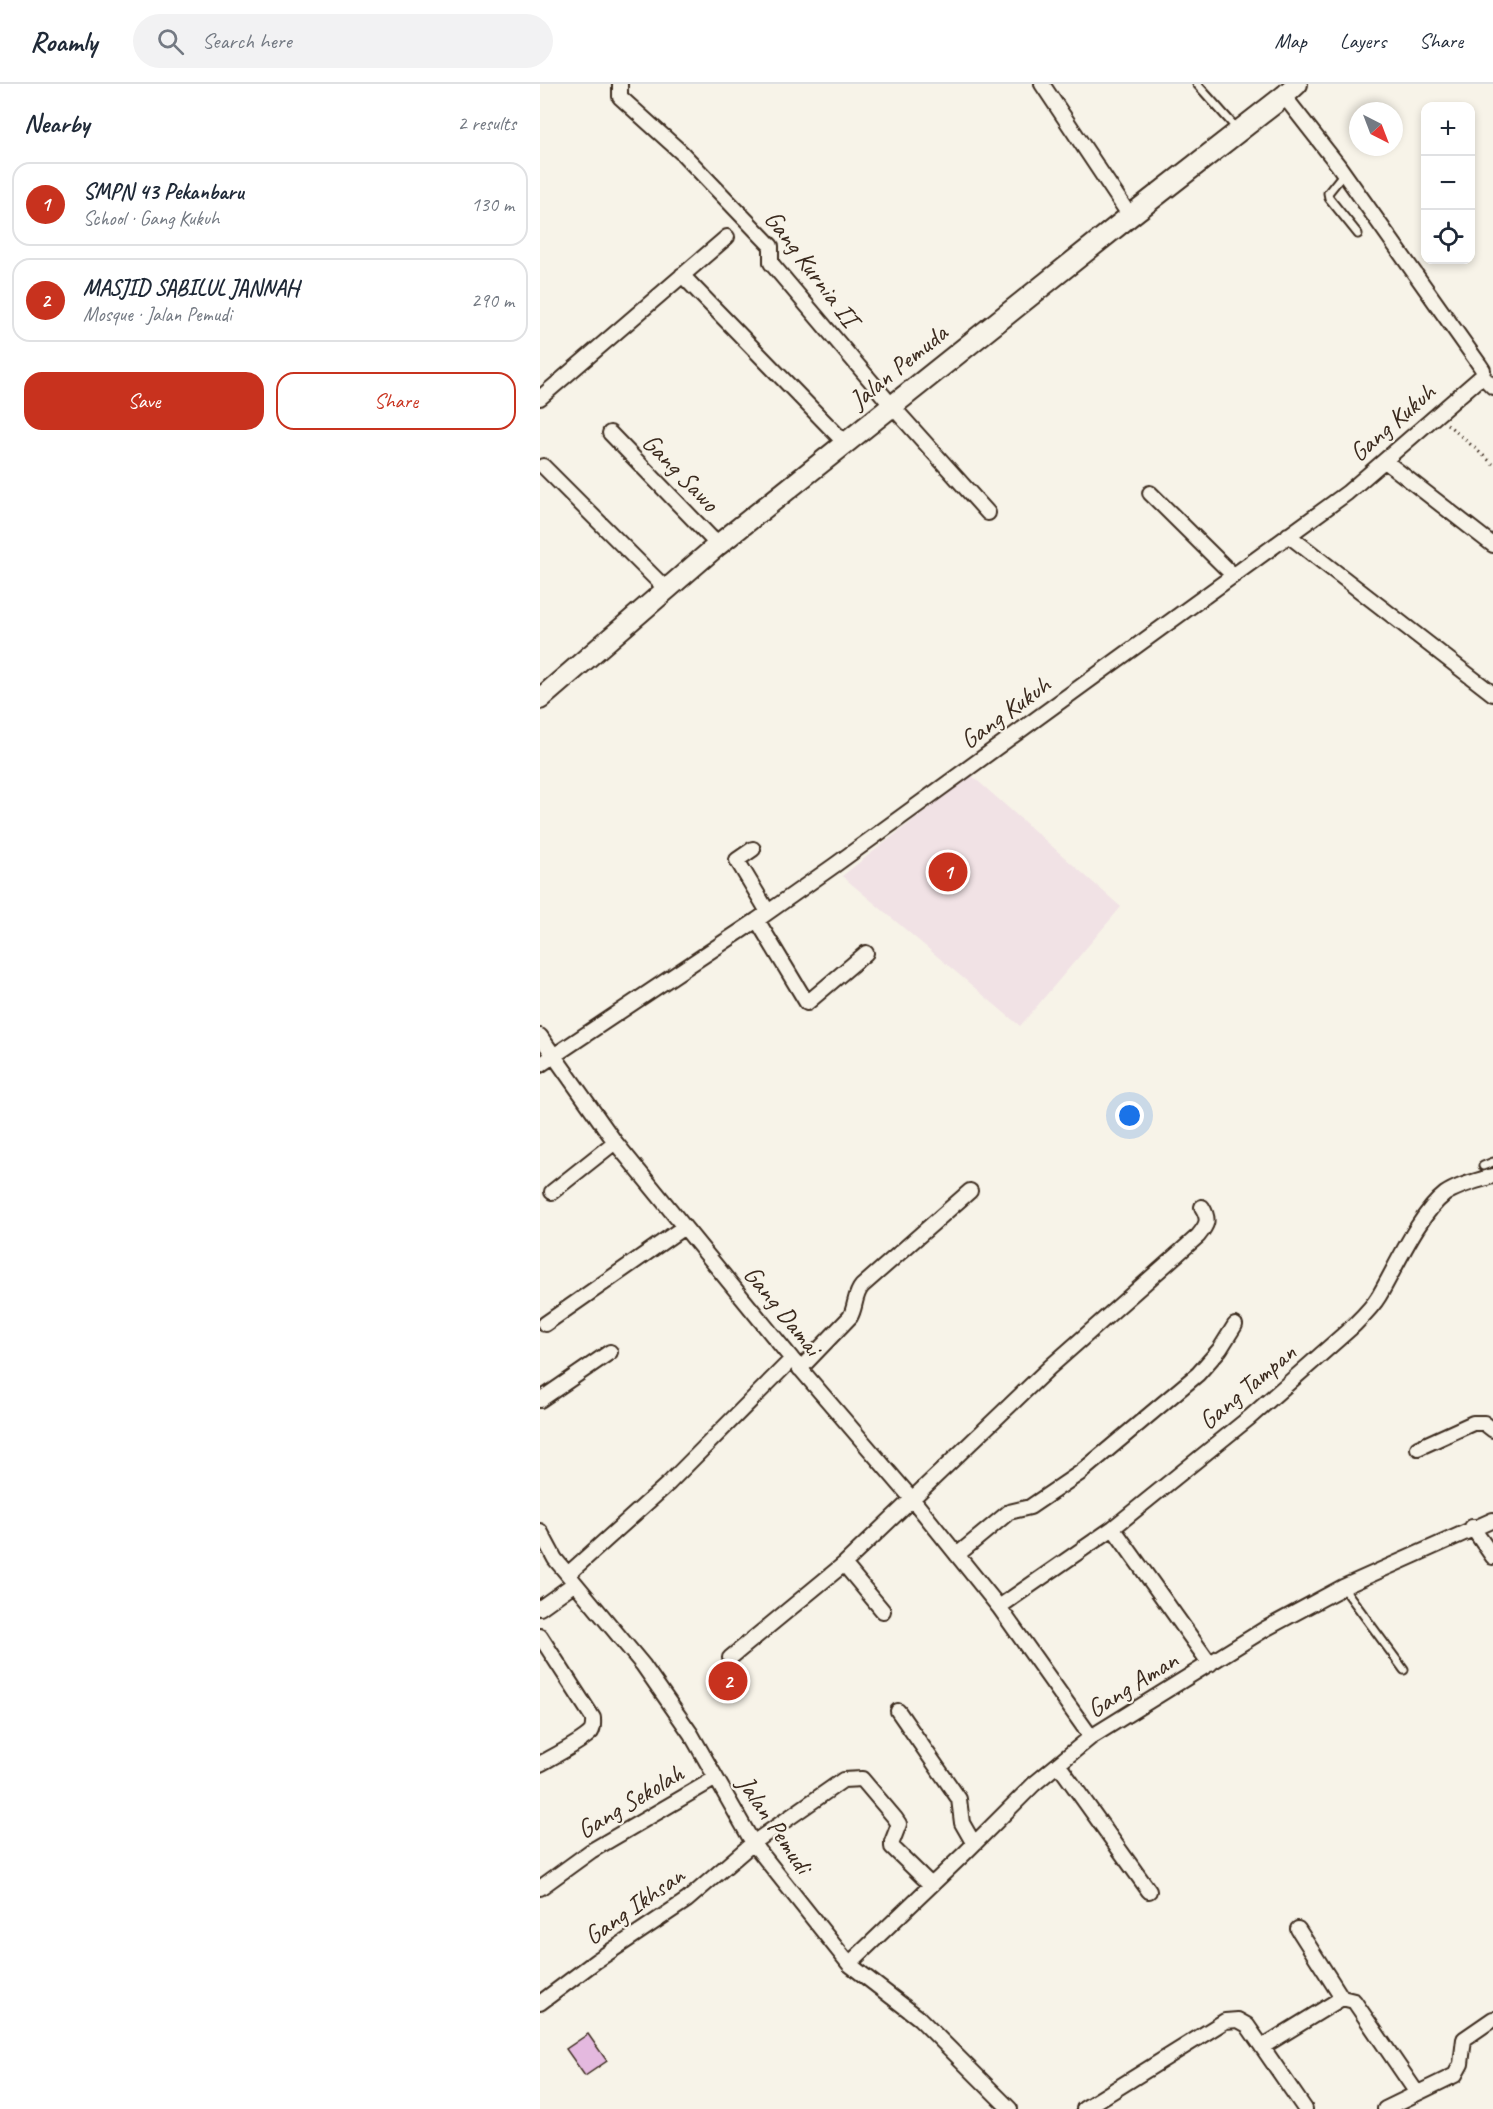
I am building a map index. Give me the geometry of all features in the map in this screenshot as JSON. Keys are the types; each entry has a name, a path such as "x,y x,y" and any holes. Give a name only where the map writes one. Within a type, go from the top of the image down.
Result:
{"main road":[{"name":"Jalan Pemuda","path":"540,699 718,545 1291,90"}],"street":[{"name":"Gang Kurnia II","path":"620,84 620,97 682,153 771,246 773,253 771,263 892,406 988,513"},
{"path":"1042,84 1130,216"},
{"path":"1291,90 1344,173 1479,364 1483,370 1482,376 1493,387"},
{"path":"540,398 727,237"},
{"path":"682,275 845,443"},
{"name":"Gang Kukuh","path":"540,1065 762,916 1347,493 1482,376"},
{"name":"Gang Sawo","path":"610,433 718,545"},
{"path":"1385,461 1493,545"},
{"path":"543,466 666,589"},
{"path":"1150,493 1233,575"},
{"path":"1288,535 1493,694"},
{"path":"753,849 737,860 762,916 807,1003 866,953"},
{"name":"Gang Damai","path":"540,1036 615,1142 796,1364 913,1500 999,1607 1091,1737"},
{"path":"552,1192 615,1142"},
{"name":"Gang Tampan","path":"999,1607 1113,1527 1249,1418 1351,1328 1377,1299 1414,1235 1442,1196 1488,1171"},
{"path":"540,1608 669,1483 796,1364 850,1317 855,1310 856,1292 862,1286 970,1191"},
{"path":"730,1658 844,1564 1050,1367 1198,1236 1208,1222 1202,1207"},
{"path":"545,1324 684,1227"},
{"path":"957,1555 1009,1512 1030,1507 1080,1473 1198,1374 1220,1349 1235,1325"},
{"path":"540,1400 610,1352"},
{"path":"1418,1448 1473,1423 1484,1423 1493,1430"},
{"name":"Gang Aman","path":"849,1964 1034,1784 1091,1737 1265,1629 1343,1587 1472,1527 1493,1520"},
{"path":"1113,1527 1210,1664"},
{"path":"1472,1527 1493,1557"},
{"name":"Jalan Pemudi","path":"540,1531 555,1558 643,1665 691,1734 753,1842 849,1964 919,2018 1010,2109"},
{"path":"844,1564 883,1611"},
{"path":"540,1636 592,1718 594,1725 592,1731 585,1737 540,1764"},
{"path":"898,1711 959,1799 962,1823 974,1844"},
{"path":"1058,1764 1149,1891"},
{"name":"Gang Sekolah","path":"540,1888 591,1851 716,1778"},
{"name":"Gang Ikhsan","path":"540,2003 596,1961 687,1900 753,1842 843,1780 862,1779 899,1824 892,1847 931,1885"},
{"path":"1298,1929 1342,1998 1354,2001 1417,2093"},
{"path":"1262,2047 1342,1998"},
{"path":"1385,2109 1455,2075 1461,2064 1464,2039 1493,2019"},
{"path":"1084,2109 1225,2020 1238,2020 1247,2025 1305,2109"},
{"path":"988,2109 997,2096"}],"lane":[{"path":"1197,84 1238,130"},
{"path":"1344,173 1328,193 1329,198 1358,234"},
{"path":"1488,1171 1493,1162"},
{"path":"1343,1587 1404,1670"}],"path":[{"path":"1437,416 1493,464"}],"shaded area":[{"path":"971,775 1121,907 1020,1026 842,876"}],"building":[{"path":"588,2034 607,2061 585,2076 566,2049"}],"place":[{"name":"SMPN 43 Pekanbaru","path":"948,872"},
{"name":"MASJID SABILUL JANNAH","path":"728,1681"}]}
